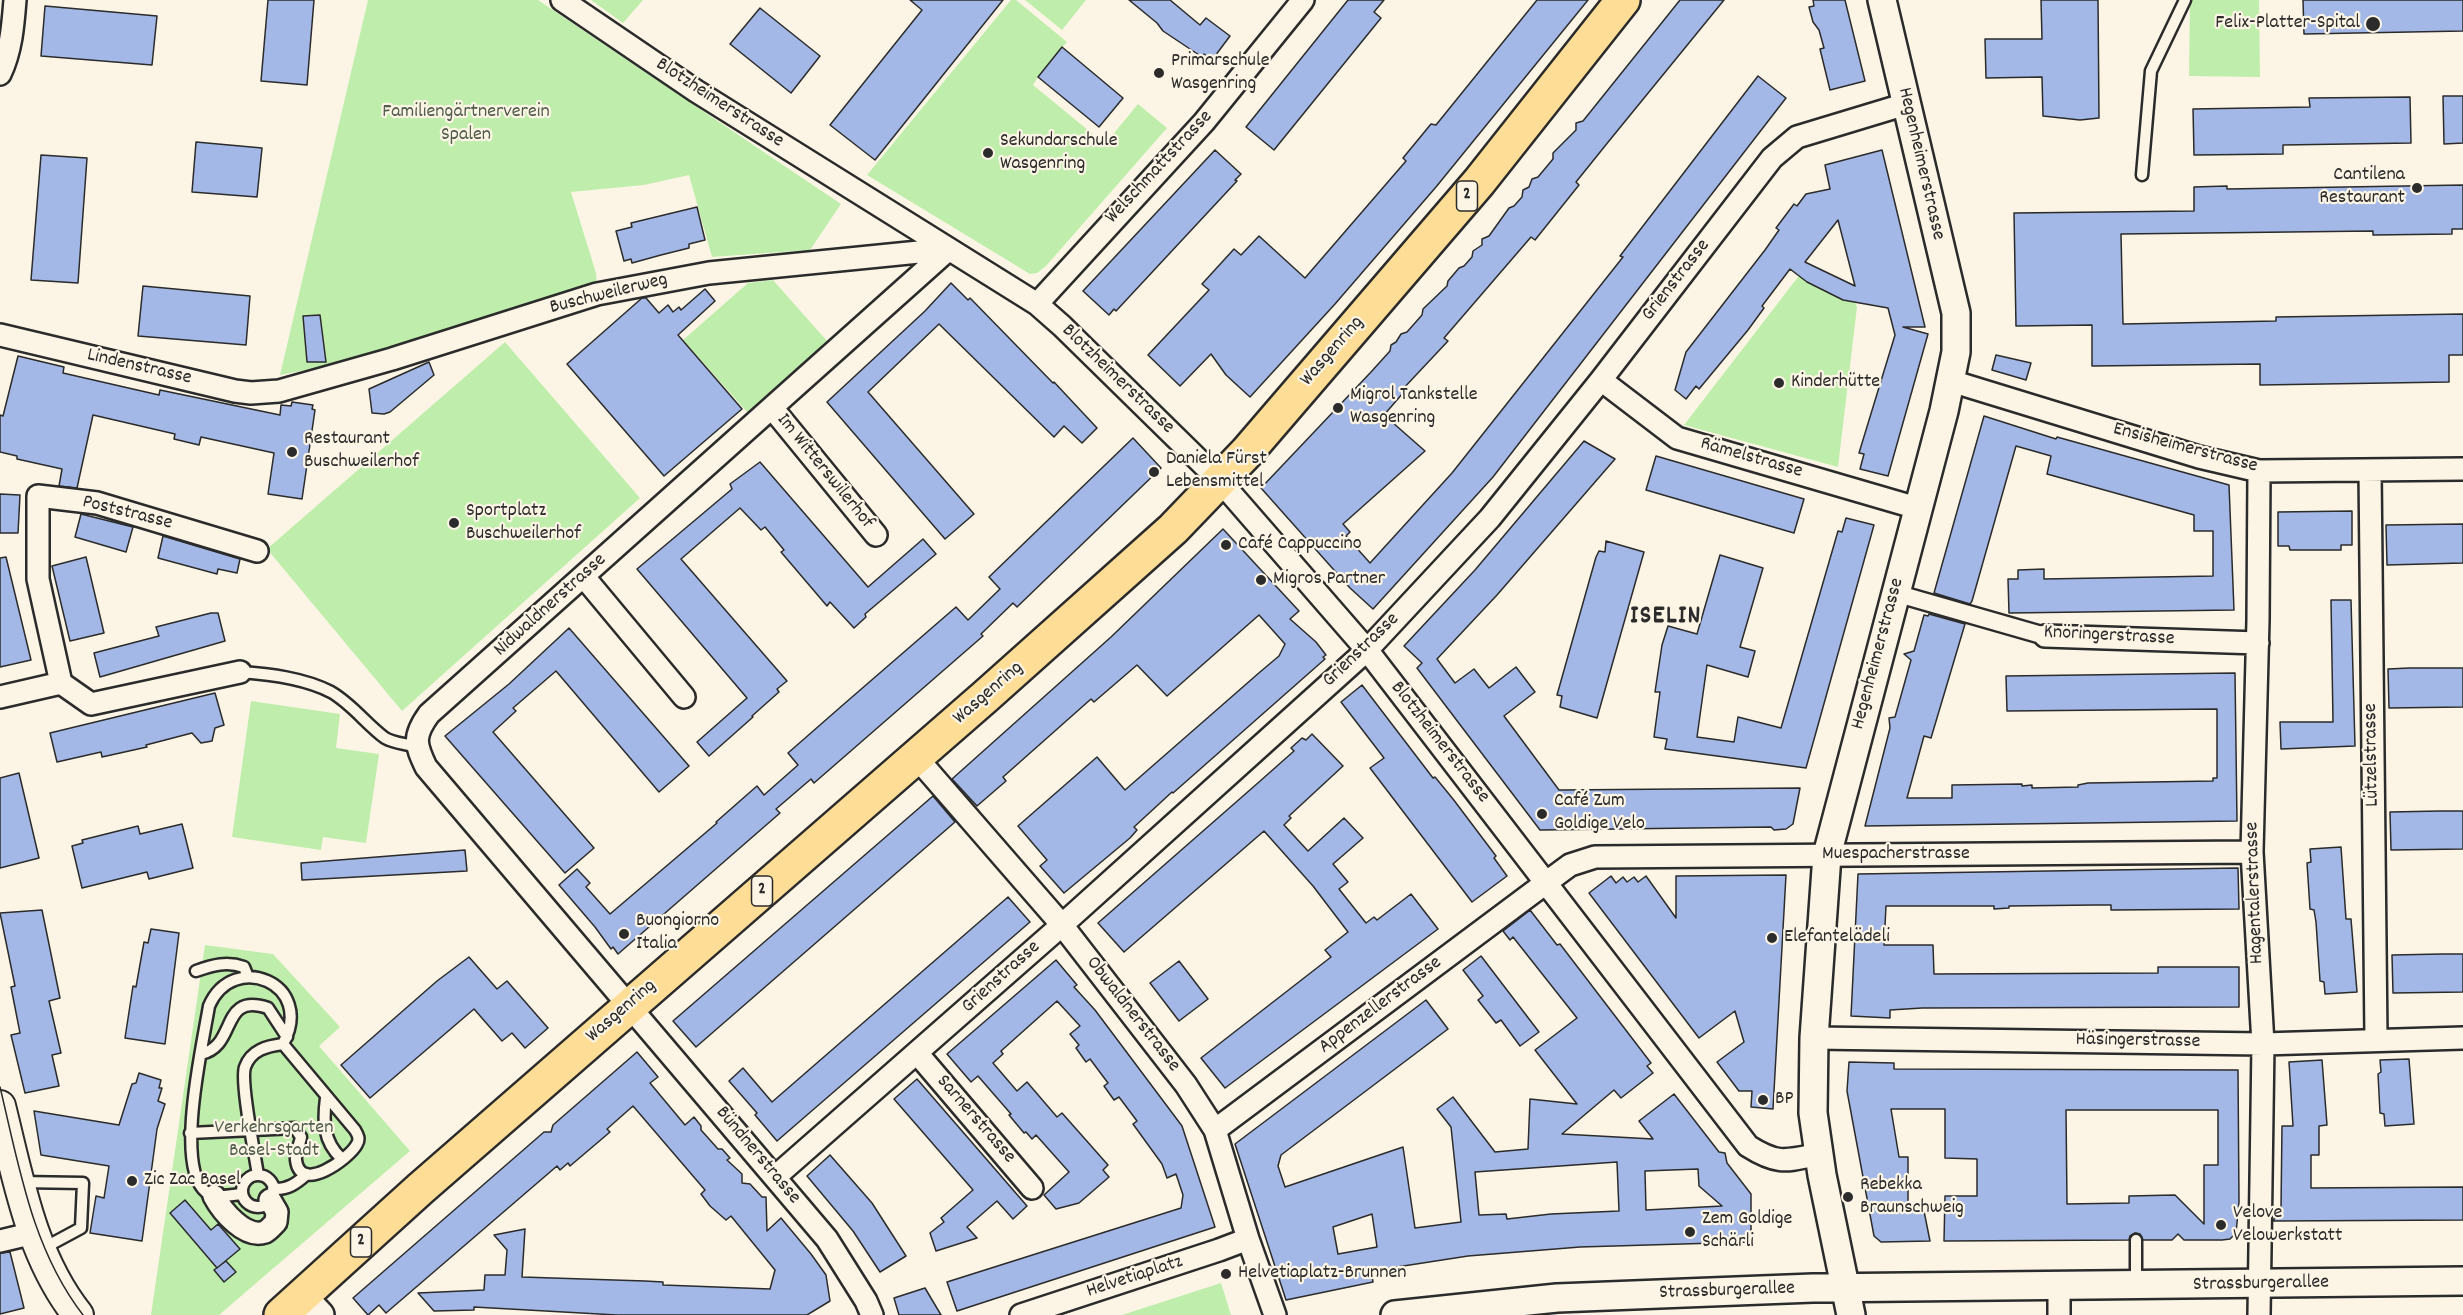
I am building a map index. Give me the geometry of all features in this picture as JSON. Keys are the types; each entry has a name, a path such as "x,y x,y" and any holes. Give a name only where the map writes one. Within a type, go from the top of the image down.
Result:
{"main road":[{"name":"Wasgenring","path":"301,1309 420,1189 1112,585 1220,481 1247,453 1479,182 1623,0"},
{"path":"0,1107 19,1182 38,1241 59,1287 78,1315"}],"street":[{"path":"0,74 6,62 12,37 15,0"},
{"name":"Blotzheimerstrasse","path":"562,0 696,91 1036,304 1062,326 1220,481 1367,650 1748,1146 1763,1156 1778,1161 1819,1154"},
{"name":"Welschmattstrasse","path":"1036,304 1204,122 1303,0"},
{"name":"Hegenheimerstrasse","path":"1851,1315 1813,1113 1814,1038 1827,855 1951,381 1958,337 1956,313 1882,0"},
{"name":"Grienstrasse","path":"775,1177 1062,925 1367,650 1490,518 1772,158 1797,137 1906,104"},
{"name":"Buschweilerweg","path":"279,391 392,359 597,294 709,273 949,249"},
{"name":"Nidwaldnerstrasse","path":"416,747 420,727 429,714 773,409 949,249"},
{"name":"Lindenstrasse","path":"0,335 235,390 251,393 279,391"},
{"name":"Rämelstrasse","path":"1600,380 1677,438 1917,508"},
{"name":"Ensisheimerstrasse","path":"1951,381 2199,457 2259,471 2463,470"},
{"name":"Im Witterswilerhof","path":"773,409 876,535"},
{"name":"Hagentalerstrasse","path":"2259,471 2258,643 2252,852 2263,1044 2259,1315"},
{"name":"Lützelstrasse","path":"2370,471 2376,1039"},
{"name":"Poststrasse","path":"61,682 38,579 38,496 98,503 257,550"},
{"path":"584,577 684,697"},
{"name":"Knöringerstrasse","path":"1895,593 2045,636 2258,643"},
{"path":"0,697 61,682 91,704 240,672"},
{"path":"416,747 426,767 629,1005"},
{"name":"Obwaldnerstrasse","path":"916,757 1062,925 1186,1085 1215,1130 1248,1239 1275,1315"},
{"name":"Muespacherstrasse","path":"1547,882 1570,865 1595,857 2252,852"},
{"name":"Appenzellerstrasse","path":"1215,1130 1547,882"},
{"name":"Bündnerstrasse","path":"629,1005 827,1239 866,1301 872,1315"},
{"name":"Häsingerstrasse","path":"1814,1038 2263,1044 2463,1038"},
{"name":"Sarnerstrasse","path":"917,1053 1032,1188"},
{"path":"214,1196 221,1210 239,1226 253,1232 266,1232 276,1222 277,1212 272,1194"},
{"name":"Helvetiaplatz","path":"1021,1315 1248,1239"},
{"path":"0,1241 38,1241"},
{"name":"Strassburgerallee","path":"1395,1315 1557,1298 1846,1289 2463,1281"},
{"path":"2059,1287 2060,1315"}],"lane":[{"path":"2142,175 2151,71 2185,0"},
{"path":"240,672 268,674 304,682 331,693 357,711 386,739 416,747"},
{"path":"196,971 210,966 233,963 244,967 248,977"},
{"path":"242,1194 214,1196 204,1191 196,1178 191,1158 190,1133 208,1006 212,998 230,981 248,977 260,978 276,986 288,1001 292,1017 285,1041"},
{"path":"190,1133 283,1127 297,1130 301,1137 296,1161 299,1168 308,1174 324,1173 356,1146 358,1134 326,1098 285,1041 268,1008 245,1004 238,1008 215,1048 201,1054"},
{"path":"258,1175 244,1082 246,1064 260,1049 285,1041"},
{"path":"326,1098 323,1125 326,1135 341,1158"},
{"path":"272,1194 266,1178 258,1175 245,1182 242,1194 245,1200 253,1206 263,1206 272,1194 298,1183 308,1174"},
{"path":"19,1182 83,1183 81,1228 38,1241"},
{"path":"2136,1240 2136,1286"}],"green space":[{"name":"Familiengärtnerverein Spalen","path":"368,0 538,0 841,204 810,250 712,257 689,175 644,185 571,192 596,273 597,286 336,364 280,375"},
{"path":"591,0 643,0 623,23"},
{"path":"1011,0 1016,0 1067,42 1033,85 1105,144 1138,104 1167,128 1046,266 1037,273 1030,274 867,175"},
{"path":"1025,0 1086,0 1062,30"},
{"path":"2190,0 2259,0 2260,77 2189,76"},
{"path":"1808,264 1848,284 1857,307 1838,467 1684,425"},
{"path":"773,280 827,341 747,412 683,340 748,283"},
{"name":"Sportplatz Buschweilerhof","path":"505,342 640,498 402,711 267,549"},
{"path":"251,701 340,714 336,748 379,754 366,843 323,837 321,850 232,837"},
{"name":"Verkehrsgarten Basel-Stadt","path":"205,945 273,954 340,1027 319,1046 410,1151 219,1315 151,1315"},
{"path":"1221,1283 1231,1315 1122,1315"}],"building":[{"path":"268,0 314,0 307,85 261,81"},
{"path":"910,0 1003,0 875,160 830,125 922,10"},
{"path":"1129,0 1170,0 1200,25 1206,18 1230,36 1212,60 1204,54 1202,57 1163,31 1157,23"},
{"path":"1348,0 1384,0 1374,12 1381,18 1274,150 1246,127"},
{"path":"1537,0 1588,0 1436,187 1335,304 1250,397 1226,375 1211,354 1180,386 1148,355 1209,290 1202,284 1234,249 1241,255 1259,236 1305,278 1406,161 1403,158 1431,124 1436,125"},
{"path":"1680,0 1724,0 1576,182 1579,185 1535,240 1531,237 1444,338 1448,341 1401,391 1403,393 1384,415 1425,451 1343,524 1350,532 1346,536 1370,563 1452,473 1623,257 1620,256 1758,76 1786,98 1493,477 1373,609 1350,588 1261,488 1371,372 1390,351 1391,345 1401,334 1407,332 1422,315 1423,309 1447,286 1448,281 1459,268 1472,257 1473,251 1482,245 1482,239 1489,236 1509,208 1522,197 1523,190 1529,187 1532,179 1538,177 1553,159 1553,153 1576,130 1576,123 1583,121"},
{"path":"1813,0 1845,0 1865,81 1830,90 1820,49 1824,48 1809,7 1814,6"},
{"path":"2041,0 2098,0 2099,118 2080,120 2043,116 2042,77 1986,78 1985,39 2042,39"},
{"path":"2303,0 2463,0 2463,31 2304,34"},
{"path":"45,6 157,16 152,65 41,56"},
{"path":"760,8 820,56 791,93 730,44"},
{"path":"1062,47 1123,98 1099,127 1038,77"},
{"path":"2443,96 2463,96 2463,143 2444,144"},
{"path":"2410,97 2411,143 2283,145 2283,154 2194,155 2193,109 2310,107 2309,98"},
{"path":"196,142 262,148 257,197 192,192"},
{"path":"1215,150 1241,174 1235,180 1237,181 1116,311 1114,309 1109,315 1083,291"},
{"path":"1882,150 1925,327 1903,327 1928,334 1888,476 1860,469 1864,454 1859,453 1895,335 1888,308 1843,300 1807,282 1790,269 1762,306 1764,308 1748,330 1699,389 1696,386 1686,399 1675,390 1686,352 1765,250 1779,230 1776,228 1794,204 1797,206 1806,194 1830,189 1825,165","holes":["1838,220 1855,286 1805,262"]},
{"path":"41,155 87,158 78,283 31,280"},
{"path":"2463,185 2463,229 2452,229 2452,234 2373,235 2373,231 2121,234 2123,324 2276,321 2276,317 2463,314 2463,355 2449,355 2449,382 2260,385 2260,364 2092,366 2092,325 2016,326 2014,213 2194,211 2194,187 2227,186 2227,189"},
{"path":"697,207 705,240 689,244 689,248 632,263 631,259 624,261 616,231 632,227 631,223"},
{"path":"951,283 968,300 970,298 1097,428 1082,443 1064,426 1054,437 939,324 868,392 974,514 945,539 827,402 925,311"},
{"path":"143,286 250,296 246,345 138,336"},
{"path":"705,289 715,301 678,335 742,409 664,476 567,364 642,298 646,298 659,313 668,305 673,312 679,307 681,310"},
{"path":"320,315 326,362 307,362 303,316"},
{"path":"1996,355 2031,363 2026,380 1992,370"},
{"path":"18,356 64,367 63,373 159,395 160,390 280,415 281,405 291,406 292,402 313,405 312,409 315,410 302,499 268,494 274,453 201,437 199,445 174,439 175,434 93,415 77,488 59,486 62,469 17,459 17,456 0,452 0,415 3,416"},
{"path":"429,362 434,375 390,412 372,413 369,389"},
{"path":"1984,416 2056,439 2057,437 2229,485 2234,610 2009,613 2008,579 2018,579 2018,570 2044,569 2044,579 2213,576 2213,531 2194,531 2194,515 2047,474 2051,456 2016,446 1972,601 1970,604 1934,593"},
{"path":"1133,438 1161,468 1017,607 1013,603 981,634 983,636 814,783 811,779 776,809 780,813 618,954 613,947 611,949 559,885 577,869 590,883 586,887 610,914 757,786 764,795 798,765 788,753 956,607 968,620 1000,589 989,577"},
{"path":"1584,441 1615,459 1497,595 1437,659 1455,683 1474,669 1489,688 1516,667 1535,692 1504,716 1559,790 1800,788 1793,824 1786,829 1774,830 1771,827 1540,830 1417,668 1422,663 1404,646 1475,570"},
{"path":"1656,456 1804,499 1794,533 1646,490"},
{"path":"760,462 868,587 923,539 936,554 865,614 866,617 854,628 830,602 827,606 781,552 784,550 765,527 761,530 740,508 681,559 787,681 753,717 709,756 697,742 747,698 637,569 732,489 730,484"},
{"path":"0,494 20,495 18,533 0,533"},
{"path":"2352,511 2352,545 2341,545 2341,550 2290,550 2289,546 2278,546 2278,512"},
{"path":"81,514 133,527 126,552 75,537"},
{"path":"1846,518 1874,525 1806,768 1665,749 1667,739 1654,737 1660,692 1655,692 1662,645 1668,626 1697,634 1720,555 1763,568 1740,647 1755,651 1748,677 1707,665 1697,737 1734,742 1738,717 1781,728 1838,531 1842,532"},
{"path":"2463,524 2463,563 2387,565 2386,525"},
{"path":"1223,529 1299,611 1290,619 1316,642 1326,655 1323,657 1325,659 1172,792 1134,827 1137,830 1130,838 1064,893 1040,866 1047,860 1018,826 1097,757 1125,790 1279,656 1285,644 1259,615 1167,696 1137,665 1094,702 1091,699 1003,777 1006,781 977,806 952,779 1111,637"},
{"path":"163,536 240,559 237,573 218,569 217,574 158,558"},
{"path":"1606,541 1644,552 1597,718 1560,707 1562,696 1557,695 1596,557 1599,551 1605,552"},
{"path":"6,557 31,660 0,667 0,558"},
{"path":"86,557 104,633 70,641 52,566"},
{"path":"2331,600 2351,600 2355,746 2281,749 2280,722 2333,722"},
{"path":"218,613 225,641 100,677 94,653 159,636 156,627"},
{"path":"1929,614 1965,624 1931,738 1924,736 1907,798 1952,798 1952,785 2022,784 2022,786 2032,785 2032,788 2078,787 2078,785 2088,783 2213,781 2213,778 2217,778 2217,709 2007,711 2006,676 2235,673 2237,821 1865,826 1890,728 1889,718 1895,717 1911,660 1904,654 1914,651 1924,615"},
{"path":"569,628 689,766 659,792 556,671 513,708 516,711 493,732 594,848 565,873 445,736 509,684"},
{"path":"2463,668 2463,707 2389,708 2388,669"},
{"path":"1362,685 1433,778 1435,777 1453,799 1496,856 1494,858 1507,876 1472,902 1370,768 1384,758 1341,702"},
{"path":"215,693 224,725 215,728 212,741 201,743 192,733 146,745 147,747 102,757 101,752 57,762 50,733"},
{"path":"1312,734 1343,766 1289,816 1291,818 1284,825 1308,851 1344,818 1363,838 1333,864 1348,882 1339,889 1366,923 1374,917 1377,920 1411,894 1438,929 1225,1088 1201,1058 1331,957 1325,950 1348,932 1313,886 1264,831 1124,952 1098,923 1294,751 1291,748 1302,738 1306,740"},
{"path":"19,773 39,858 0,868 0,778"},
{"path":"933,796 955,822 696,1047 673,1021"},
{"path":"2463,811 2463,849 2391,850 2390,812"},
{"path":"182,824 193,868 149,879 147,872 82,888 72,846 83,843 82,840 138,826 140,834"},
{"path":"2341,847 2346,919 2351,919 2357,992 2325,994 2324,982 2320,981 2314,910 2310,909 2307,863 2311,862 2310,849"},
{"path":"465,850 467,871 302,880 301,863"},
{"path":"2238,868 2239,909 2111,910 2111,905 2009,906 2009,908 1994,909 1994,906 1886,906 1884,945 1933,945 1934,974 2158,973 2158,967 2239,967 2239,1007 1922,1008 1890,1010 1890,1018 1851,1016 1858,874"},
{"path":"1786,875 1773,1109 1751,1107 1752,1091 1739,1091 1717,1062 1744,1042 1735,1011 1699,1038 1589,893 1611,876 1616,883 1623,877 1627,882 1634,877 1638,882 1646,876 1676,918 1676,876"},
{"path":"1008,897 1030,922 777,1141 755,1115 757,1113 729,1081 743,1068 772,1102"},
{"path":"42,910 60,998 49,1001 61,1053 52,1055 59,1086 25,1093 11,1035 20,1033 11,987 15,986 0,913"},
{"path":"1530,910 1557,945 1560,944 1651,1063 1647,1066 1653,1073 1621,1098 1614,1090 1562,1134 1653,1139 1639,1121 1674,1094 1719,1152 1725,1153 1727,1163 1751,1194 1751,1242 1580,1247 1468,1256 1371,1271 1373,1282 1286,1300 1235,1144 1426,1000 1448,1029 1281,1155 1278,1166 1285,1187 1403,1147 1415,1228 1461,1222 1451,1127 1437,1109 1453,1097 1495,1152 1528,1149 1530,1099 1577,1104 1535,1050 1577,1018 1513,937 1510,940 1503,931","holes":["1617,1162 1619,1211 1551,1214 1507,1219 1506,1214 1479,1215 1475,1172","1698,1169 1699,1186 1722,1206 1646,1210 1645,1171","1372,1214 1377,1247 1338,1254 1333,1227"]},
{"path":"151,929 179,933 165,1044 125,1038 133,986 136,987 144,942 148,943"},
{"path":"2463,954 2463,992 2393,993 2392,955"},
{"path":"1481,956 1539,1032 1520,1046 1501,1020 1496,1023 1478,1000 1483,996 1463,970"},
{"path":"469,957 497,989 507,981 548,1028 525,1048 512,1033 502,1041 474,1009 370,1098 341,1065 437,981"},
{"path":"1056,960 1077,985 1074,987 1095,1010 1182,1126 1215,1227 957,1311 947,1282 1181,1208 1183,1195 1176,1174 1167,1178 1162,1164 1133,1124 1137,1121 1119,1097 1114,1100 1104,1086 1108,1083 1090,1059 1086,1062 1076,1048 1079,1045 1070,1034 1080,1026 1057,1001 1001,1051 1003,1054 993,1063 1017,1091 1027,1082 1057,1117 1062,1113 1108,1165 1103,1170 1109,1177 1079,1203 1056,1209 1044,1195 1069,1172 1036,1135 1032,1139 1026,1132 1024,1133 1009,1115 1011,1114 978,1076 971,1082 947,1054"},
{"path":"1179,961 1208,999 1179,1021 1150,983"},
{"path":"637,1052 658,1077 650,1083 685,1125 694,1117 701,1126 701,1130 718,1149 722,1149 730,1158 727,1160 742,1174 742,1183 750,1184 762,1197 766,1197 767,1231 781,1218 811,1254 826,1275 830,1301 807,1315 617,1315 474,1307 474,1310 434,1311 418,1293 484,1290 485,1275 505,1275 507,1250 494,1235 525,1229 522,1277 645,1281 663,1282 663,1285 770,1289 775,1270 731,1216 726,1220 710,1206 701,1194 705,1190 633,1106 607,1129 610,1132 570,1166 568,1163 560,1170 557,1166 386,1313 379,1305 368,1315 353,1298 544,1132 551,1132 553,1125"},
{"path":"2409,1059 2414,1124 2385,1126 2384,1114 2380,1113 2378,1074 2381,1072 2380,1060"},
{"path":"2322,1060 2327,1125 2319,1126 2319,1155 2311,1155 2311,1188 2463,1187 2463,1220 2273,1221 2281,1208 2282,1126 2293,1126 2289,1062"},
{"path":"1849,1062 1894,1063 1894,1069 2238,1070 2239,1202 2236,1233 2230,1239 2222,1240 2184,1240 2178,1234 2172,1240 2143,1240 2140,1234 2135,1233 2130,1236 2129,1240 1944,1241 1945,1196 1977,1196 1977,1159 1945,1158 1945,1109 1891,1109 1899,1157 1908,1157 1908,1206 1923,1206 1930,1241 1881,1242 1874,1236 1847,1091","holes":["2066,1110 2218,1110 2218,1165 2204,1165 2204,1224 2175,1195 2129,1196 2129,1203 2067,1204"]},
{"name":"Zic Zac Basel","path":"139,1073 161,1080 159,1088 162,1088 158,1101 165,1104 157,1129 142,1241 90,1233 96,1196 104,1198 109,1166 41,1155 34,1111 119,1125 132,1084 136,1083"},
{"path":"917,1079 1027,1206 1013,1219 997,1201 967,1227 977,1238 936,1251 930,1233 944,1222 941,1218 973,1190 894,1099"},
{"path":"830,1155 872,1203 906,1256 880,1272 853,1231 807,1176"},
{"path":"185,1200 211,1230 218,1224 240,1249 217,1268 170,1213"},
{"path":"10,1252 24,1308 0,1314 0,1253"},
{"path":"226,1261 236,1272 224,1282 214,1270"},
{"path":"925,1288 941,1315 899,1315 894,1298"}],"tram line":[{"path":"0,1087 21,1176 39,1235 51,1263 83,1315"}],"place":[{"name":"Felix-Platter-Spital","path":"2373,24"},
{"name":"Primarschule Wasgenring","path":"1159,73"},
{"name":"Sekundarschule Wasgenring","path":"988,153"},
{"name":"Cantilena Restaurant","path":"2417,188"},
{"name":"Kinderhütte","path":"1779,383"},
{"name":"Migrol Tankstelle Wasgenring","path":"1338,408"},
{"name":"Restaurant Buschweilerhof","path":"292,452"},
{"name":"Daniela Fürst Lebensmittel","path":"1154,472"},
{"name":"Sportplatz Buschweilerhof","path":"454,523"},
{"name":"Café Cappuccino","path":"1226,545"},
{"name":"Migros Partner","path":"1261,580"},
{"name":"Café Zum Goldige Velo","path":"1542,814"},
{"name":"Buongiorno Italia","path":"624,934"},
{"name":"Elefantelädeli","path":"1772,938"},
{"name":"BP","path":"1763,1100"},
{"name":"Zic Zac Basel","path":"132,1181"},
{"name":"Rebekka Braunschweig","path":"1848,1197"},
{"name":"Velove Velowerkstatt","path":"2221,1225"},
{"name":"Zem Goldige Schärli","path":"1690,1232"},
{"name":"Helvetiaplatz-Brunnen","path":"1226,1274"}],"district":[{"name":"ISELIN","path":"1666,618"}]}
